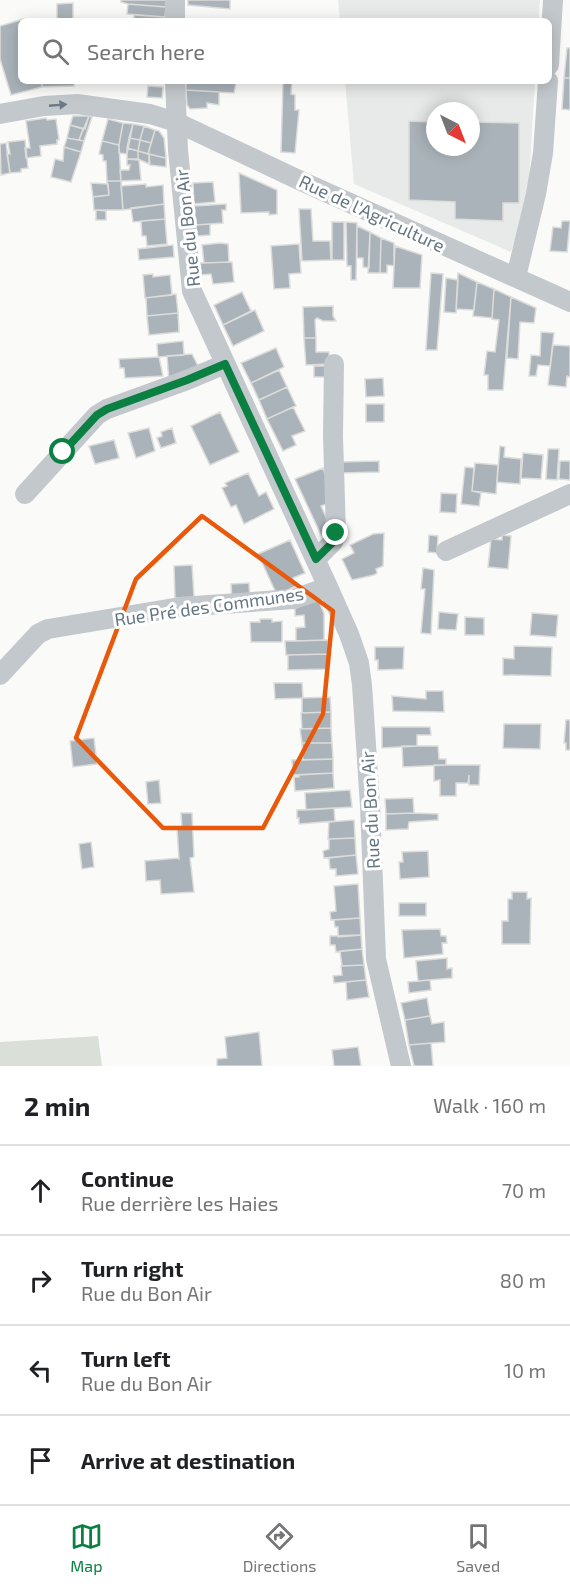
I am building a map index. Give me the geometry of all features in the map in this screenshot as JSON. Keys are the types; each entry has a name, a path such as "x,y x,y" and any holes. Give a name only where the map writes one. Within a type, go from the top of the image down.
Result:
{"street":[{"path":"175,0 175,18"},
{"path":"552,26 554,0"},
{"name":"Rue du Bon Air","path":"175,84 176,122 192,291 316,559 349,634 359,663 370,805 376,959 401,1066"},
{"path":"516,277 536,194 543,153 548,84"},
{"name":"Rue de l'Agriculture","path":"0,114 44,106 77,104 150,114 176,122 570,302"},
{"path":"25,494 97,415 107,409 225,364"},
{"path":"316,559 333,542 336,533 333,436 334,364"},
{"path":"446,551 570,494"},
{"name":"Rue Pré des Communes","path":"0,675 38,634 48,629 180,607 285,600 328,587"}],"highlighted area":[{"path":"202,516 333,611 323,714 263,828 163,828 76,738 136,579"}],"shaded area":[{"path":"338,0 540,0 539,18 340,18"},
{"path":"345,84 535,84 528,198 511,252 354,184"},
{"path":"98,1036 102,1066 0,1066 0,1042"}],"building":[{"path":"121,0 166,0 166,7 128,4"},
{"path":"188,0 230,0 230,9 188,5"},
{"path":"73,3 73,18 57,18 57,4"},
{"path":"128,4 166,7 165,17 127,14"},
{"path":"134,15 165,17 165,18 134,18"},
{"path":"18,21 18,84 42,84 42,87 11,95 0,59 0,26"},
{"path":"567,48 570,48 570,78 564,78"},
{"path":"564,78 570,78 570,110 562,109"},
{"path":"42,84 74,84 74,86 42,87"},
{"path":"186,84 236,84 234,93 186,90"},
{"path":"283,84 292,84 291,94 295,95 295,110 299,110 295,153 281,152"},
{"path":"148,86 163,87 162,98 147,97"},
{"path":"186,90 219,92 219,105 207,103 207,108 190,109 187,105"},
{"path":"73,116 89,116 85,129 70,125"},
{"path":"89,116 92,117 84,141 79,140"},
{"path":"46,118 47,120 56,119 59,140 57,144 40,146 41,156 26,158 25,148 30,148 26,121"},
{"path":"108,119 123,123 119,145 102,141"},
{"path":"409,121 426,122 426,156 480,156 480,122 519,123 519,203 503,203 503,221 455,219 455,202 409,200"},
{"path":"123,123 133,124 127,154 119,153"},
{"path":"133,124 144,126 140,140 129,138"},
{"path":"70,125 83,129 79,140 67,138"},
{"path":"144,126 155,130 151,143 140,140"},
{"path":"155,130 159,131 164,138 166,158 148,154"},
{"path":"67,138 84,141 81,152 64,147"},
{"path":"129,138 140,140 138,151 127,148"},
{"path":"25,140 28,168 21,169 21,172 10,173 8,142"},
{"path":"140,140 151,143 148,154 138,151"},
{"path":"102,141 119,145 121,181 107,181 106,161 103,161 103,155 99,154"},
{"path":"6,143 10,173 1,175 0,144"},
{"path":"64,147 81,152 71,182 51,177 55,159 63,161"},
{"path":"127,148 138,151 138,159 127,159"},
{"path":"138,151 149,154 149,164 138,159"},
{"path":"149,154 166,158 166,167 150,165"},
{"path":"127,159 139,160 141,180 121,181 120,170 129,170 130,165 127,165"},
{"path":"239,173 277,190 277,214 241,213"},
{"path":"107,181 121,181 123,210 94,210 93,197 109,195"},
{"path":"213,182 215,202 194,204 193,183"},
{"path":"91,183 108,184 109,195 93,197"},
{"path":"146,184 146,187 163,185 164,204 123,210 121,186"},
{"path":"164,204 165,219 133,222 131,208"},
{"path":"226,204 226,210 222,210 223,223 196,225 194,206"},
{"path":"299,209 311,209 313,241 330,241 331,260 302,261"},
{"path":"96,210 106,211 106,220 96,220"},
{"path":"165,219 167,244 147,246 146,236 142,236 141,221"},
{"path":"562,221 570,221 567,252 550,251 553,227 561,228"},
{"path":"332,222 344,222 344,260 332,260"},
{"path":"346,222 357,223 356,280 351,280 351,266 347,266"},
{"path":"210,224 210,235 197,236 196,225"},
{"path":"357,226 370,232 369,268 363,267 363,258 357,258"},
{"path":"370,232 381,238 380,273 368,273"},
{"path":"381,238 394,243 394,266 387,265 387,273 380,273"},
{"path":"228,244 229,262 204,263 202,245"},
{"path":"299,244 301,273 289,274 290,288 274,289 271,246"},
{"path":"173,245 174,257 139,260 138,249"},
{"path":"395,246 422,255 420,288 393,288"},
{"path":"232,262 234,282 213,284 211,274 200,275 198,263"},
{"path":"431,273 443,274 437,350 426,350"},
{"path":"458,273 477,282 474,310 456,309"},
{"path":"153,274 153,277 170,275 172,295 145,298 143,275"},
{"path":"446,278 458,280 456,313 444,312"},
{"path":"477,282 494,289 492,318 473,316"},
{"path":"494,289 511,297 503,390 488,390 488,375 484,375 487,351 495,352 499,320 492,319"},
{"path":"242,292 251,311 223,325 214,305"},
{"path":"176,294 178,313 147,316 146,298"},
{"path":"511,297 536,308 534,323 520,322 518,359 507,358"},
{"path":"333,306 333,316 336,321 323,321 317,318 315,320 316,338 304,338 303,307"},
{"path":"255,310 264,331 233,346 223,325"},
{"path":"178,313 179,332 149,335 147,316"},
{"path":"541,332 554,333 550,366 538,365 536,376 529,376 531,355 540,356"},
{"path":"304,338 316,338 316,352 329,352 329,364 306,365"},
{"path":"183,341 184,355 158,357 157,344"},
{"path":"553,345 570,346 570,377 567,376 566,387 548,385"},
{"path":"276,348 284,367 251,383 241,363"},
{"path":"192,354 201,372 169,382 167,356"},
{"path":"159,357 163,376 125,378 124,368 120,368 119,359"},
{"path":"314,366 328,366 328,377 314,377"},
{"path":"279,370 287,387 259,400 251,383"},
{"path":"383,378 384,396 366,397 365,379"},
{"path":"287,387 296,406 267,419 259,400"},
{"path":"366,404 384,404 384,422 366,422"},
{"path":"293,407 305,431 292,436 296,445 283,451 267,419"},
{"path":"220,412 239,452 210,465 191,426"},
{"path":"149,428 155,451 136,458 128,433"},
{"path":"172,428 176,443 161,448 157,438 162,436 161,432"},
{"path":"114,440 119,458 95,464 89,446"},
{"path":"500,446 505,447 504,457 521,459 520,484 497,482"},
{"path":"548,449 559,449 557,480 546,479"},
{"path":"523,453 543,455 541,479 521,478"},
{"path":"379,461 379,472 341,473 342,462"},
{"path":"560,461 570,461 570,480 559,479"},
{"path":"475,463 498,465 496,494 472,491"},
{"path":"465,467 474,468 472,491 481,493 479,506 461,504"},
{"path":"323,468 333,502 321,506 332,530 321,535 295,479"},
{"path":"248,473 259,496 266,492 274,509 244,524 236,505 231,507 222,488 227,486 225,483"},
{"path":"441,493 457,494 456,513 440,512"},
{"path":"384,533 383,566 376,569 377,573 374,575 352,580 342,559 354,553 350,545 373,534"},
{"path":"429,535 438,536 437,553 428,552"},
{"path":"502,535 511,536 508,569 488,567 491,539 502,540"},
{"path":"290,540 305,573 293,578 296,586 277,595 258,554"},
{"path":"192,565 194,597 175,598 174,566"},
{"path":"423,568 434,570 431,634 421,633 425,589 421,589"},
{"path":"249,583 250,600 232,602 231,584"},
{"path":"319,601 324,614 324,640 296,641 296,628 305,627 304,615 295,616 295,604"},
{"path":"439,612 458,614 456,630 438,629"},
{"path":"532,613 558,615 556,637 530,635"},
{"path":"465,617 484,618 484,635 465,635"},
{"path":"260,619 272,619 272,622 282,621 282,642 251,642 250,622 260,622"},
{"path":"328,640 328,654 286,655 285,641"},
{"path":"514,646 552,647 551,676 503,675 503,658 514,659"},
{"path":"375,647 404,647 403,669 378,670"},
{"path":"328,654 328,669 288,670 288,655"},
{"path":"274,683 302,683 303,698 275,699"},
{"path":"426,691 443,691 444,712 393,711 392,696 426,699"},
{"path":"330,697 331,712 302,713 302,698"},
{"path":"331,712 331,728 302,729 301,713"},
{"path":"566,720 570,720 570,750 566,750 566,743 564,743"},
{"path":"504,724 541,724 540,749 503,748"},
{"path":"382,727 430,727 431,735 417,735 417,746 382,748"},
{"path":"331,728 332,743 302,743 300,729"},
{"path":"94,738 97,764 73,767 70,741"},
{"path":"302,743 332,743 333,759 303,760"},
{"path":"402,746 438,746 439,759 446,759 446,765 403,767"},
{"path":"333,759 333,773 293,775 292,760"},
{"path":"434,765 480,765 479,785 469,785 469,775 468,783 456,783 456,796 440,796 440,780 434,781"},
{"path":"333,773 334,788 295,791 294,777"},
{"path":"159,780 161,803 148,804 146,782"},
{"path":"350,790 352,807 306,810 305,793"},
{"path":"413,798 414,813 386,814 385,799"},
{"path":"334,808 335,821 299,824 297,810"},
{"path":"181,813 192,813 194,857 190,858 194,892 161,894 160,880 146,881 145,861 179,858 177,828 182,828"},
{"path":"386,814 438,814 438,820 409,822 408,829 386,830"},
{"path":"354,820 355,838 328,839 329,822"},
{"path":"355,838 356,855 324,858 323,851 329,849 329,839"},
{"path":"91,842 94,867 82,869 79,844"},
{"path":"428,851 429,877 400,879 399,862 403,862 402,852"},
{"path":"356,855 358,874 336,876 336,869 330,869 329,858"},
{"path":"358,884 360,918 331,920 330,912 336,911 334,886"},
{"path":"512,892 527,892 527,899 531,898 530,944 502,944 502,921 508,921 508,899 512,899"},
{"path":"399,903 426,903 426,916 399,916"},
{"path":"360,918 361,935 338,937 338,927 335,927 334,920"},
{"path":"440,929 441,936 446,936 447,943 442,943 443,954 404,958 402,930"},
{"path":"361,935 362,949 336,952 335,945 330,945 330,936"},
{"path":"362,949 364,965 342,966 340,951"},
{"path":"447,958 447,969 452,968 452,978 418,981 416,961"},
{"path":"364,965 366,980 334,983 333,976 342,975 341,966"},
{"path":"366,980 369,997 347,1000 346,982"},
{"path":"430,980 431,990 409,993 408,982"},
{"path":"427,998 430,1016 405,1020 401,1003"},
{"path":"430,1016 432,1024 444,1022 445,1042 409,1045 405,1020"},
{"path":"259,1032 262,1066 217,1066 217,1059 227,1058 225,1037"},
{"path":"431,1043 433,1066 414,1066 409,1045"},
{"path":"358,1047 361,1066 334,1066 332,1050"}],"route":[{"path":"63,452 97,415 107,409 225,364 316,559 333,542 336,533"}]}
